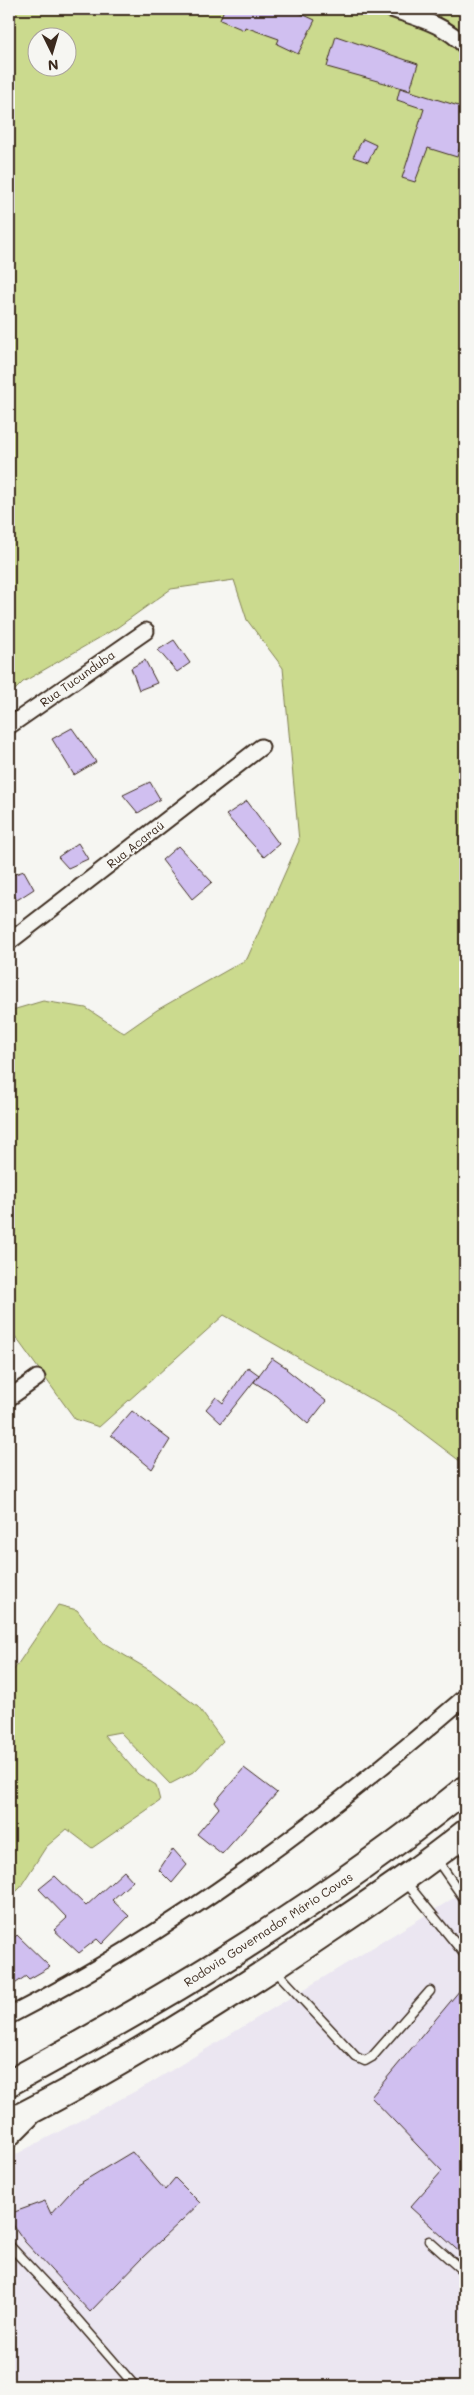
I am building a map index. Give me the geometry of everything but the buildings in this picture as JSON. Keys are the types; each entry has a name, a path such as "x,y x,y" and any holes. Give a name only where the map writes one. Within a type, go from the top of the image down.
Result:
{"highway":[{"name":"Rodovia Governador Mário Covas","path":"9,2083 109,2029 231,1956 380,1856 465,1789"},
{"path":"9,2122 125,2060 273,1967 403,1879 465,1833"}],"street":[{"path":"391,9 441,27 456,36 465,46"},
{"name":"Rua Tucunduba","path":"9,726 146,631"},
{"name":"Rua Acaraú","path":"9,942 261,746"},
{"path":"9,1398 37,1378"},
{"path":"9,2016 108,1960 258,1864 465,1697"},
{"path":"9,2140 49,2101"}],"lane":[{"path":"435,1856 465,1900"},
{"path":"403,1879 465,1955"},
{"path":"273,1967 356,2057 365,2061 372,2057 430,1991"},
{"path":"429,2241 465,2273"},
{"path":"9,2246 58,2297 134,2386"}],"shaded area":[{"path":"457,1896 465,1901 465,2386 9,2386 9,2158 149,2084"}],"green space":[{"path":"9,9 465,9 465,1465 402,1417 224,1315 99,1427 75,1419 9,1328 9,1011 43,1001 86,1008 124,1033 157,1010 247,959 299,841 283,668 247,620 234,580 171,589 118,627 23,682 9,696"},
{"path":"58,1605 77,1610 102,1642 151,1671 198,1707 223,1741 195,1771 170,1784 120,1732 104,1735 138,1774 156,1785 160,1801 92,1848 67,1829 46,1847 19,1889 9,1898 9,1677"}]}
